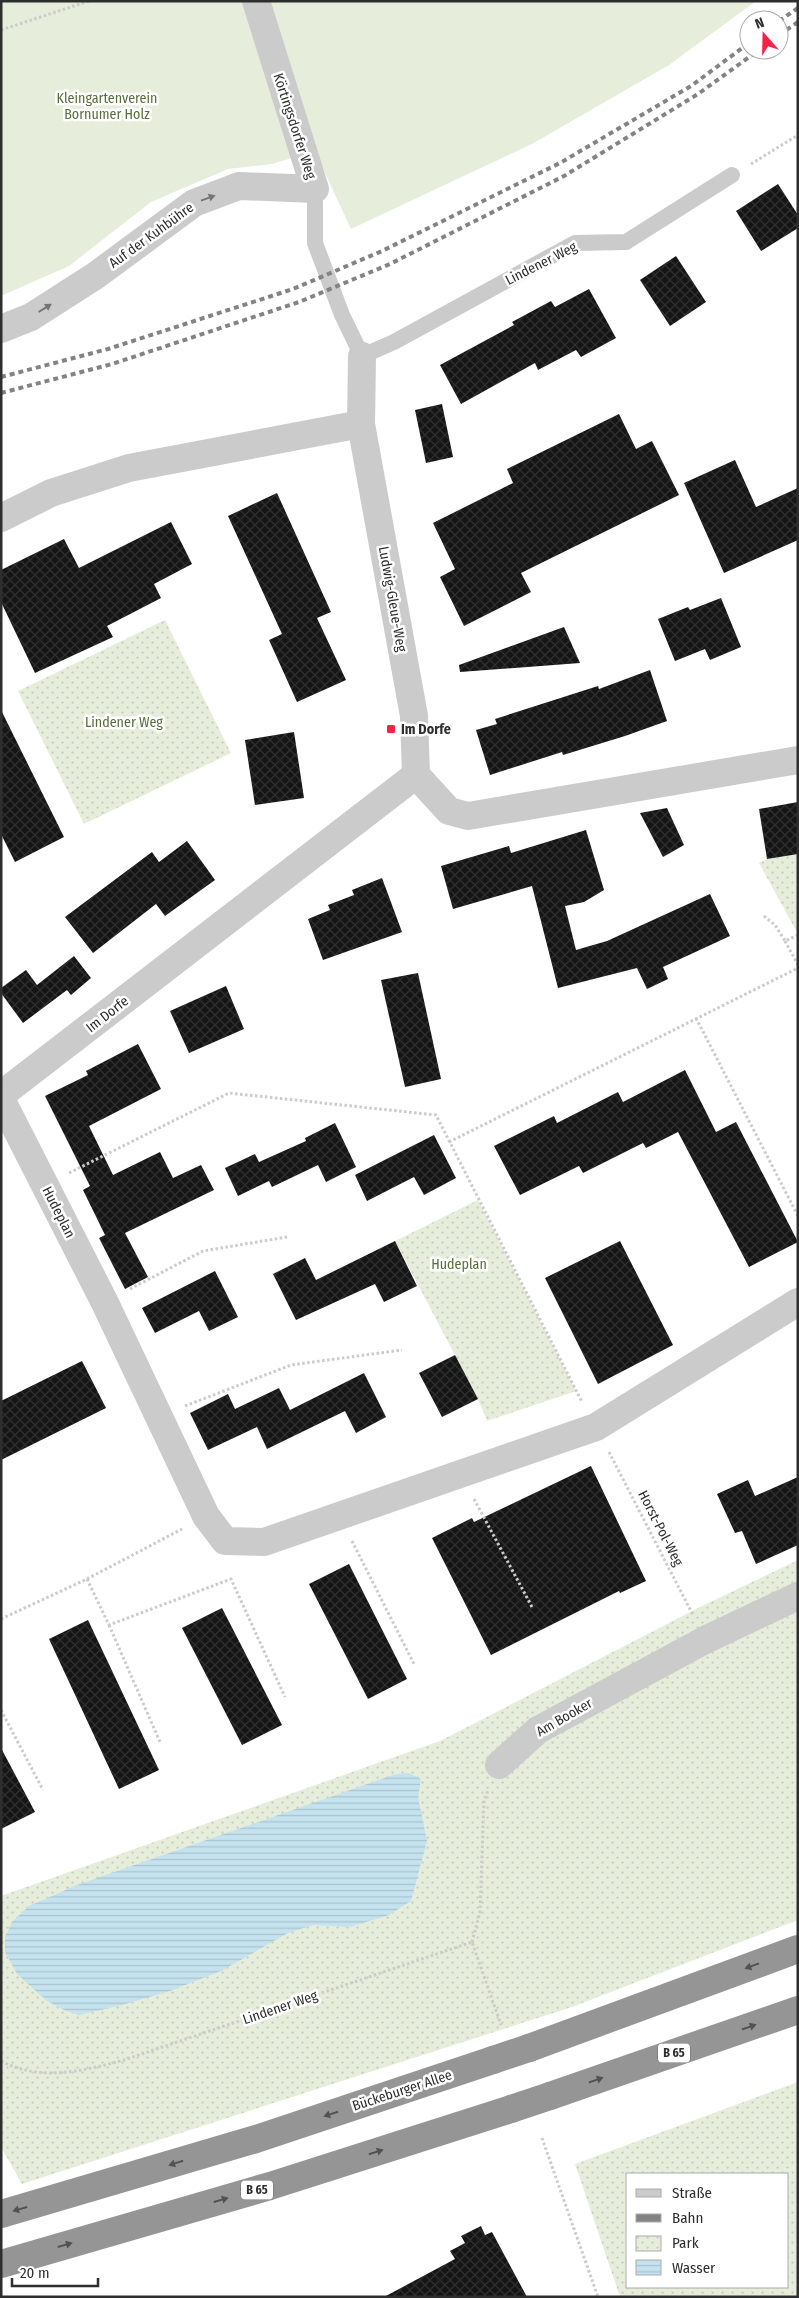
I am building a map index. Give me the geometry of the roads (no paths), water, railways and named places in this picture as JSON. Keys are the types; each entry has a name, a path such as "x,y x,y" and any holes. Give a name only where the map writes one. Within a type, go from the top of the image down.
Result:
{"highway":[{"name":"Bückeburger Allee","path":"1,2214 256,2138 493,2060 798,1950"},
{"name":"B 65","path":"1,2264 270,2186 511,2109 798,2010"}],"street":[{"name":"Körtingsdorfer Weg","path":"256,1 315,188"},
{"name":"Auf der Kuhbühre","path":"1,329 31,317 95,276 194,203 239,186 315,188"},
{"name":"Körtingsdorfer Weg","path":"361,424 362,356"},
{"path":"1,518 51,493 128,468 361,424"},
{"name":"Ludwig-Gleue-Weg","path":"361,424 414,716 416,775"},
{"path":"416,775 449,810 468,816 798,760"},
{"name":"Im Dorfe","path":"1,1095 416,775"},
{"name":"Hudeplan","path":"1,1099 106,1302 206,1516 225,1541 264,1542 596,1427 798,1302"},
{"name":"Am Booker","path":"499,1765 538,1730 705,1640 798,1596"}],"lane":[{"name":"Lindener Weg","path":"362,356 394,342 575,243 626,242 732,175"},
{"name":"Körtingsdorfer Weg","path":"315,188 315,243 342,315 362,356"}],"water":[{"path":"409,1773 421,1779 418,1797 427,1841 411,1901 389,1915 350,1927 313,1925 288,1933 221,1971 170,1991 79,2015 47,2001 17,1974 5,1952 5,1936 13,1921 29,1906 77,1885 396,1774"}],"railway":[{"path":"789,14 798,8"},
{"path":"789,28 798,22"},
{"path":"1,377 108,349 293,289 382,251 560,163 691,86 739,50"},
{"path":"1,393 112,364 299,302 390,264 564,176 698,94 745,60"}],"place":[{"name":"Im Dorfe","path":"391,729"}],"park label":[{"name":"Kleingartenverein Bornumer Holz","path":"107,106"}]}
